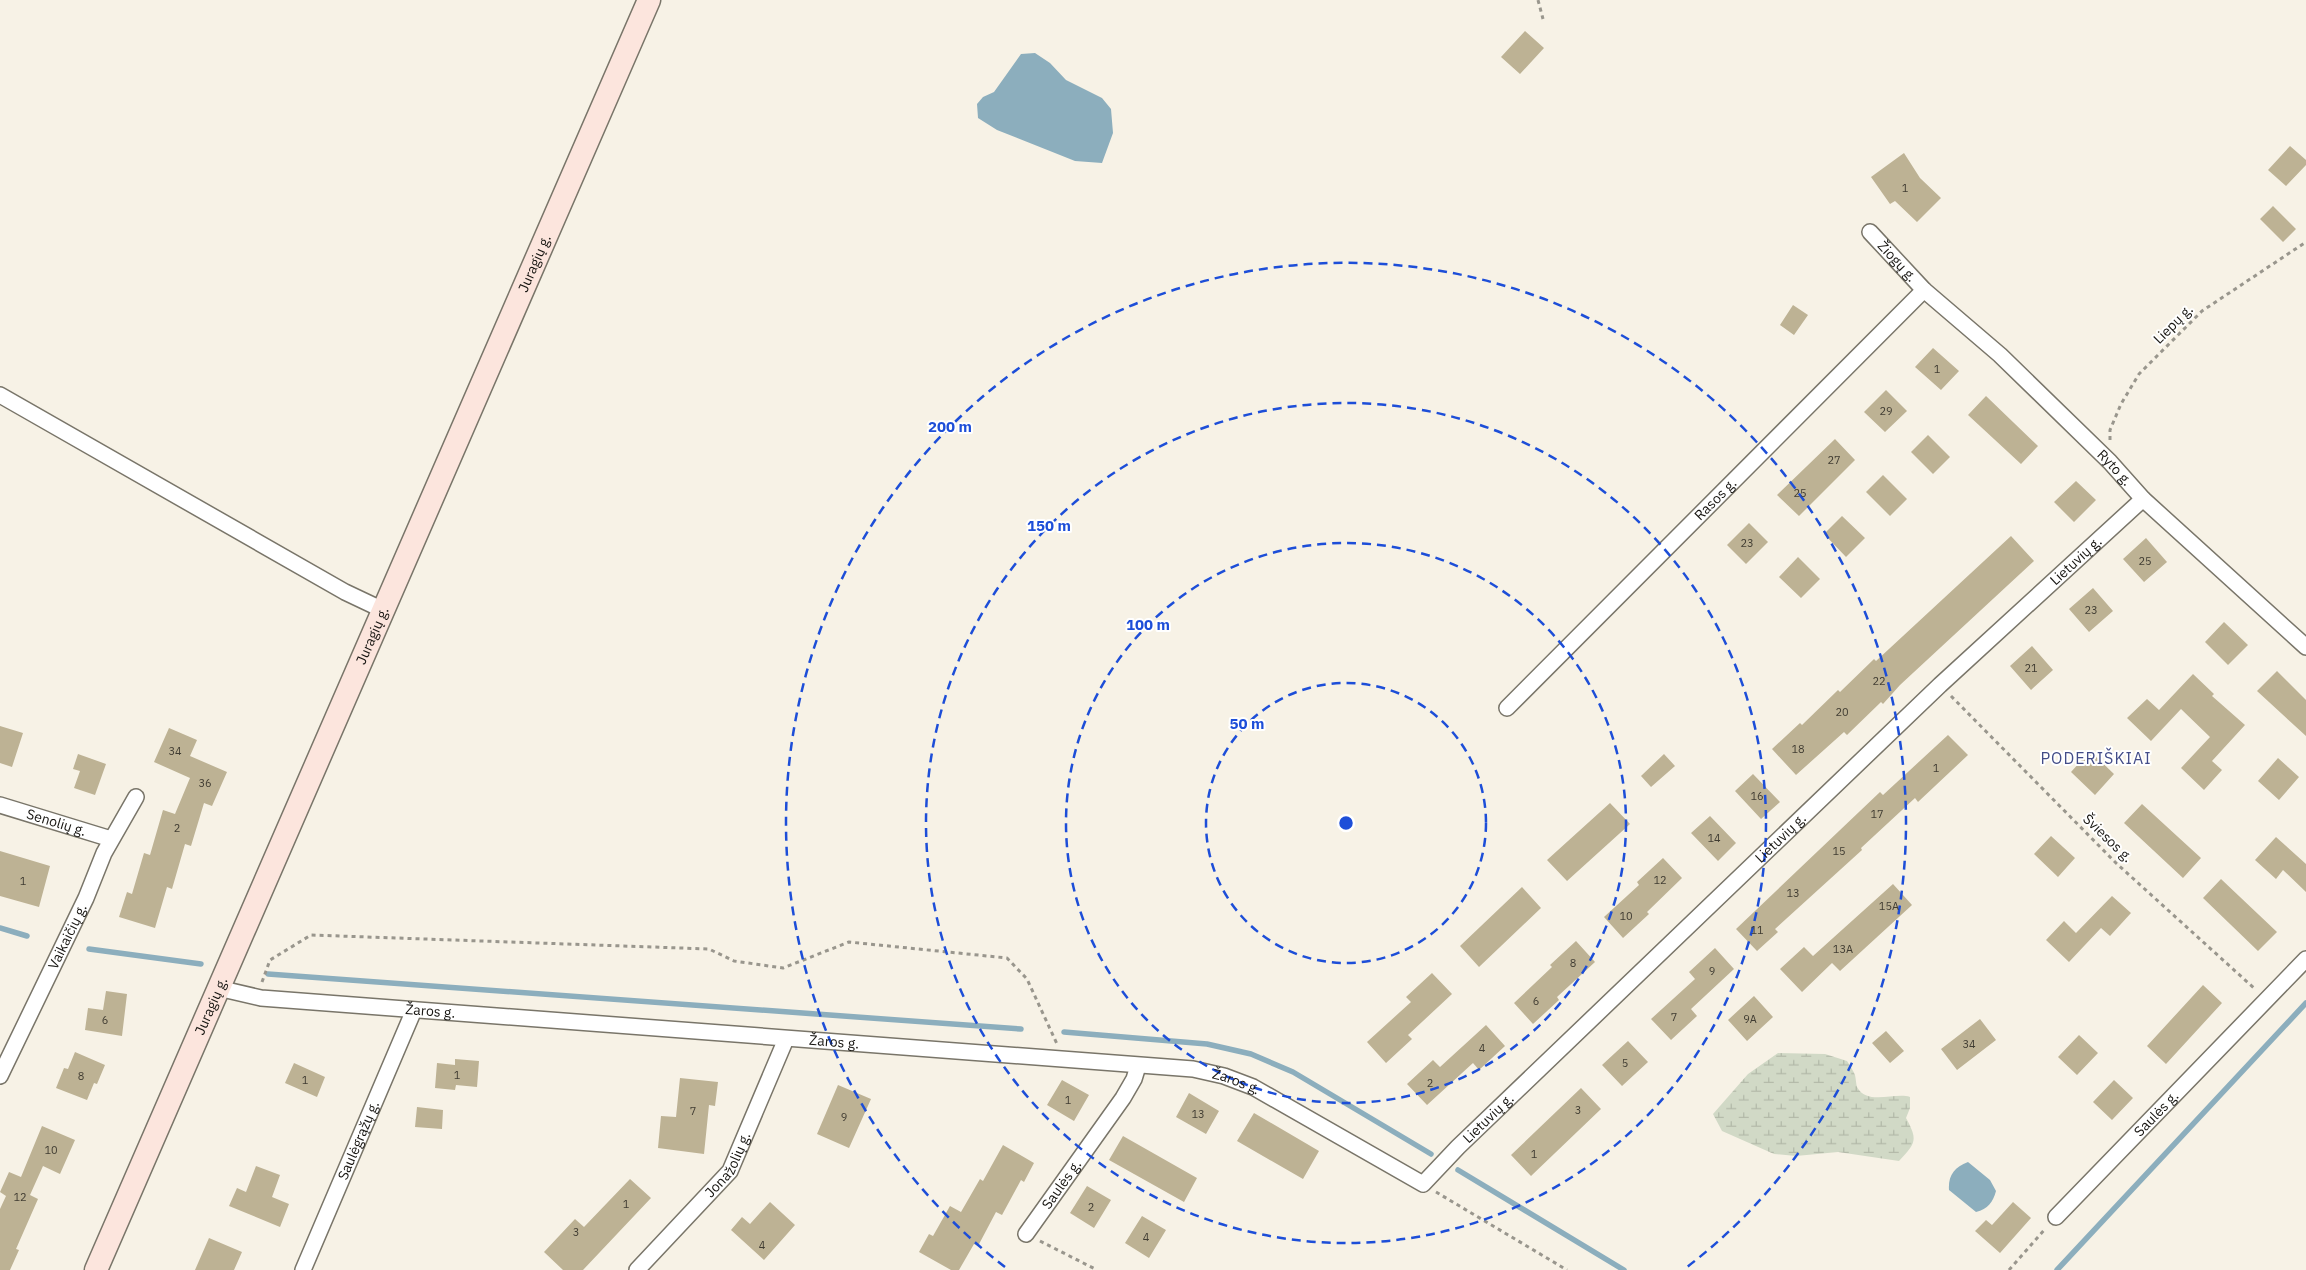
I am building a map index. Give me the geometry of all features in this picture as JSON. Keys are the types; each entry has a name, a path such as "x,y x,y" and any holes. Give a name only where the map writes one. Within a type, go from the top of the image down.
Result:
{"main road":[{"name":"Juragių g.","path":"96,1270 649,0"}],"street":[{"name":"Žiogų g.","path":"1870,232 1924,290"},
{"name":"Ryto g.","path":"1924,290 2000,355 2110,462 2143,499 2306,647"},
{"name":"Rasos g.","path":"1507,708 1924,290"},
{"path":"0,396 345,592 384,610"},
{"name":"Lietuvių g.","path":"1423,1184 1940,685 2143,499"},
{"name":"Vaikaičių g.","path":"0,1076 112,839 136,798"},
{"name":"Senolių g.","path":"0,805 112,839"},
{"name":"Saulės g.","path":"2056,1217 2306,959"},
{"name":"Žaros g.","path":"218,988 257,997 1193,1069 1224,1076 1253,1087 1423,1184"},
{"name":"Saulėgrąžų g.","path":"303,1270 414,1010"},
{"name":"Jonažolių g.","path":"637,1270 730,1171 786,1039"},
{"name":"Saulės g.","path":"1026,1234 1123,1098 1134,1079 1138,1066"}],"path":[{"path":"1538,0 1543,19"},
{"name":"Liepų g.","path":"2110,462 2110,430 2121,404 2139,374 2202,311 2306,242"},
{"name":"Šviesos g.","path":"1940,685 2116,863 2266,999"},
{"path":"257,997 270,960 310,935 709,949 734,961 783,968 849,942 1007,958 1027,980 1064,1060"},
{"path":"1423,1184 1567,1270"},
{"path":"2009,1270 2056,1217"},
{"path":"1026,1234 1097,1270"}],"green space":[{"path":"1778,1053 1825,1054 1847,1061 1855,1075 1857,1087 1867,1096 1910,1097 1910,1108 1906,1118 1914,1137 1909,1150 1899,1161 1838,1152 1796,1156 1774,1154 1722,1131 1713,1114 1748,1074"}],"water":[{"path":"1035,53 1050,63 1066,80 1102,98 1111,109 1113,133 1102,163 1075,161 997,130 978,118 977,104 983,97 994,92 1021,54"},
{"path":"1968,1162 1990,1180 1996,1191 1989,1205 1976,1212 1949,1190 1953,1173"}],"building":[{"path":"1525,31 1544,48 1520,74 1501,57"},
{"path":"2290,146 2306,160 2306,165 2286,186 2268,170"},
{"path":"1904,153 1920,178 1941,198 1917,222 1895,201 1890,204 1871,177"},
{"path":"2273,206 2296,229 2283,242 2260,219"},
{"path":"1793,305 1808,315 1794,335 1780,325"},
{"path":"1933,348 1959,371 1941,390 1915,367"},
{"path":"1886,390 1907,411 1885,432 1864,412"},
{"path":"1986,396 2038,446 2021,464 1968,415"},
{"path":"1928,435 1950,457 1933,474 1911,452"},
{"path":"1835,439 1855,460 1799,516 1777,495"},
{"path":"1883,475 1907,499 1890,516 1866,492"},
{"path":"2076,481 2096,500 2074,522 2054,502"},
{"path":"1842,516 1865,538 1846,557 1824,534"},
{"path":"1749,523 1768,542 1746,564 1727,545"},
{"path":"2011,536 2034,561 1900,685 1883,704 1881,702 1847,735 1844,732 1796,775 1772,749 1800,723 1802,725 1838,690 1840,692 1874,659 1876,661"},
{"path":"2146,538 2167,562 2144,582 2123,559"},
{"path":"1798,557 1820,579 1801,598 1779,577"},
{"path":"2093,588 2113,611 2089,632 2069,609"},
{"path":"2224,622 2248,645 2228,665 2205,642"},
{"path":"2032,646 2053,670 2031,690 2010,666"},
{"path":"2277,671 2306,700 2306,736 2257,691"},
{"path":"2193,674 2214,694 2212,696 2245,725 2212,761 2222,770 2204,790 2181,768 2210,737 2181,709 2151,741 2127,718 2147,699 2159,710"},
{"path":"0,726 23,733 12,767 0,763"},
{"path":"169,728 197,740 190,756 227,772 212,806 204,803 191,846 185,844 172,889 167,887 155,928 119,917 127,892 132,894 144,853 150,855 163,810 175,814 190,778 154,762"},
{"path":"1948,735 1968,755 1918,802 1915,798 1861,848 1862,850 1775,929 1778,932 1757,951 1736,929 1880,792 1883,795"},
{"path":"2090,751 2114,774 2095,795 2071,772"},
{"path":"78,754 106,764 95,795 74,788 80,771 73,769"},
{"path":"1664,754 1675,766 1651,787 1641,776"},
{"path":"2278,758 2299,777 2279,800 2258,781"},
{"path":"1753,774 1780,802 1761,819 1735,791"},
{"path":"1610,803 1630,824 1567,881 1547,860"},
{"path":"2142,804 2201,858 2183,878 2124,823"},
{"path":"1710,816 1736,843 1718,861 1691,833"},
{"path":"2051,836 2075,858 2058,877 2034,854"},
{"path":"2276,837 2306,864 2306,892 2283,870 2276,879 2255,860"},
{"path":"0,851 50,866 39,907 0,896"},
{"path":"1663,858 1682,878 1647,912 1649,914 1623,938 1604,917 1639,885 1637,882"},
{"path":"2221,879 2277,932 2258,951 2203,898"},
{"path":"1893,884 1912,905 1840,971 1832,963 1802,992 1780,969 1804,947 1813,956"},
{"path":"1522,887 1541,908 1479,967 1460,946"},
{"path":"2112,896 2131,913 2110,936 2101,928 2069,962 2046,940 2064,921 2076,933"},
{"path":"1576,941 1595,962 1557,997 1559,1000 1533,1024 1514,1003"},
{"path":"1715,948 1734,969 1691,1009 1697,1016 1671,1040 1651,1019 1695,979 1689,972"},
{"path":"1432,973 1452,994 1408,1035 1412,1039 1386,1063 1367,1042 1411,1002 1406,997"},
{"path":"2203,985 2222,1003 2166,1064 2147,1046"},
{"path":"106,991 127,994 122,1036 85,1030 88,1008 103,1010"},
{"path":"1754,996 1773,1017 1747,1041 1728,1020"},
{"path":"1980,1019 1996,1040 1957,1070 1941,1049"},
{"path":"1486,1025 1505,1046 1479,1070 1473,1063 1427,1105 1407,1084 1433,1060 1440,1067"},
{"path":"1886,1031 1904,1051 1890,1063 1872,1043"},
{"path":"2079,1035 2098,1053 2077,1075 2058,1057"},
{"path":"1628,1041 1648,1062 1622,1086 1602,1065"},
{"path":"75,1052 105,1065 97,1084 94,1083 87,1100 56,1088 64,1068 68,1069"},
{"path":"455,1059 479,1061 477,1087 456,1085 455,1090 435,1088 437,1063 455,1065"},
{"path":"294,1063 325,1077 317,1097 285,1083"},
{"path":"680,1078 718,1082 715,1106 709,1105 704,1154 658,1148 661,1116 676,1117"},
{"path":"1062,1080 1089,1095 1074,1121 1047,1105"},
{"path":"2114,1080 2133,1098 2112,1120 2093,1102"},
{"path":"838,1085 871,1099 849,1148 817,1134"},
{"path":"1581,1088 1601,1109 1531,1176 1511,1155"},
{"path":"1189,1093 1219,1111 1206,1134 1176,1117"},
{"path":"417,1107 443,1110 442,1129 415,1127"},
{"path":"1254,1113 1319,1151 1303,1179 1237,1141"},
{"path":"42,1126 75,1140 60,1174 43,1166 30,1195 38,1199 16,1249 19,1250 10,1270 0,1270 0,1209 6,1196 0,1192 9,1172 21,1177"},
{"path":"1123,1136 1197,1178 1184,1202 1109,1160"},
{"path":"1003,1145 1034,1163 1024,1182 1021,1180 1002,1215 996,1212 978,1246 974,1244 959,1270 951,1270 919,1252 929,1234 933,1236 950,1206 961,1212 980,1179 983,1181"},
{"path":"256,1166 280,1175 272,1197 289,1204 280,1227 229,1206 237,1188 246,1192"},
{"path":"630,1179 651,1198 583,1270 563,1270 544,1252 575,1219 584,1227"},
{"path":"1087,1186 1111,1200 1094,1228 1070,1213"},
{"path":"770,1202 795,1225 764,1260 731,1230 742,1217 750,1224"},
{"path":"2013,1202 2031,1218 2000,1253 1975,1231 1986,1220 1992,1225"},
{"path":"1142,1216 1166,1230 1149,1258 1125,1243"},
{"path":"209,1238 242,1252 234,1270 195,1270"}],"waterway":[{"path":"0,928 27,936"},
{"path":"89,949 201,964"},
{"path":"268,974 1021,1029"},
{"path":"2057,1270 2306,1003"},
{"path":"1064,1032 1207,1044 1251,1054 1293,1072 1431,1154"},
{"path":"1458,1170 1624,1270"}],"district":[{"name":"PODERIŠKIAI","path":"2096,758"}]}
